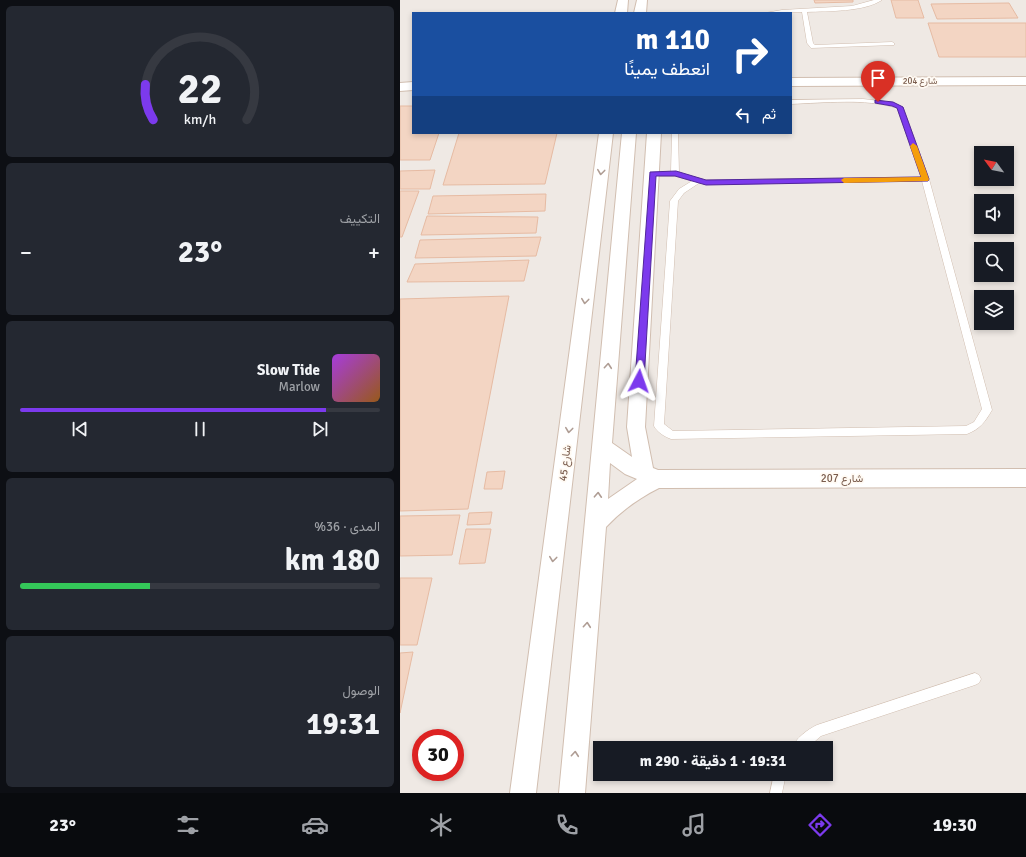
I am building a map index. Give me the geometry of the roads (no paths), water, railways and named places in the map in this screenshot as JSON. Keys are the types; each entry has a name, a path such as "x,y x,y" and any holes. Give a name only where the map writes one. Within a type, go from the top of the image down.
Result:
{"street":[{"path":"621,12 623,0"},
{"path":"640,12 642,0"},
{"name":"شارع 204","path":"792,82 1026,81"},
{"path":"400,86 412,86"},
{"name":"شارع 45","path":"523,793 606,134"},
{"path":"572,793 597,522 601,446 629,134"},
{"path":"651,477 636,427 654,134"},
{"name":"شارع 207","path":"601,446 621,462 651,477 1026,478"},
{"name":"شارع 207","path":"597,522 607,511 651,477"}],"lane":[{"path":"780,12 856,7 879,0"},
{"path":"804,10 810,43 813,47 892,44"},
{"path":"698,180 682,189 674,201 659,426 670,435 967,430 977,425 987,410 925,179 900,107 893,104 878,102 792,102"},
{"path":"675,134 676,174"},
{"path":"652,174 676,174 706,182 925,179"},
{"path":"806,741 817,731 975,679"},
{"path":"776,793 779,781"}]}
